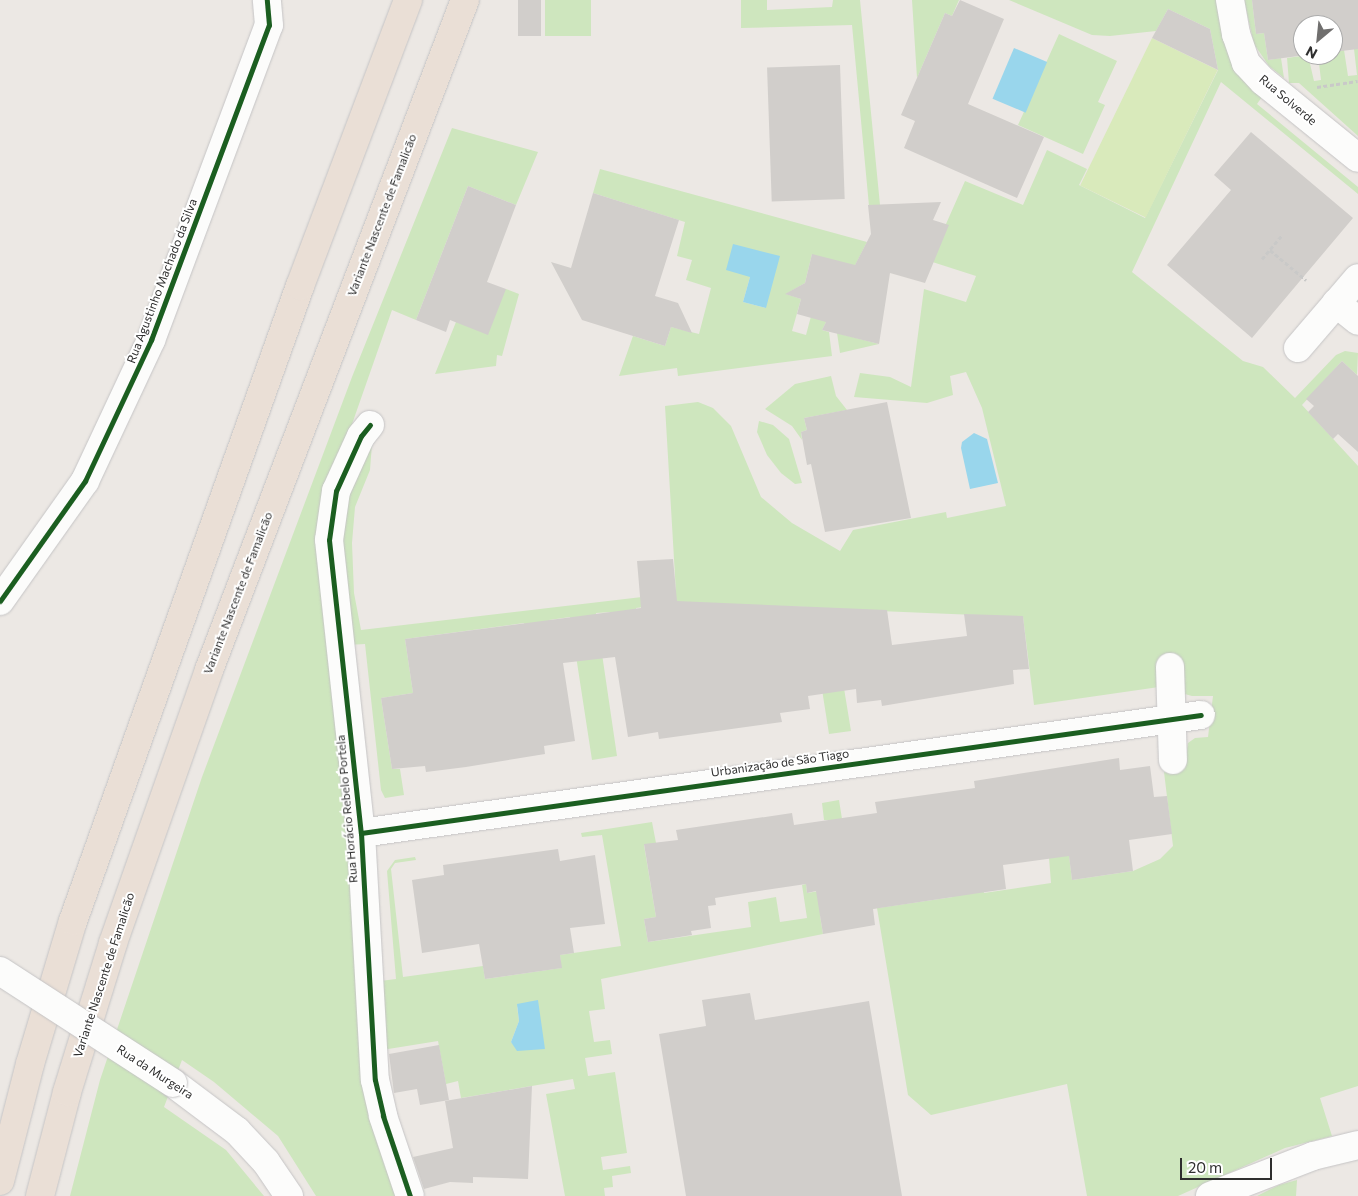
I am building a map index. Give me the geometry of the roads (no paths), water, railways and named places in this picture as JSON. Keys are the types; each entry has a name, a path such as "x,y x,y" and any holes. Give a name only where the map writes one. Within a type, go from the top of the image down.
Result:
{"highway":[{"path":"0,1181 30,1064 74,921 300,286 408,0"},
{"name":"Variante Nascente de Famalicão","path":"40,1196 67,1092 113,944 200,697 465,0"}],"street":[{"name":"Rua Agustinho Machado da Silva","path":"0,602 85,481 151,340 269,26 268,0"},
{"name":"Rua Solverde","path":"1230,0 1236,34 1246,62 1263,81 1358,158"},
{"path":"1298,348 1358,278"},
{"path":"1336,303 1358,322"},
{"name":"Rua Horácio Rebelo Portela","path":"370,424 361,436 336,491 329,540 361,832 375,1080 383,1116 410,1196"},
{"path":"1170,667 1173,760"},
{"name":"Urbanização de São Tiago","path":"361,832 1201,715"},
{"name":"Rua da Murgeira","path":"0,971 173,1083 237,1131 266,1162 289,1196"},
{"path":"1210,1196 1313,1156 1358,1145"}],"water":[{"path":"1014,48 1047,62 1026,113 993,99"},
{"path":"733,244 780,256 766,308 743,302 750,277 726,270"},
{"path":"974,433 987,439 998,483 970,489 961,448 962,442"},
{"path":"538,1000 545,1049 517,1051 511,1042 519,1021 517,1004"}]}
